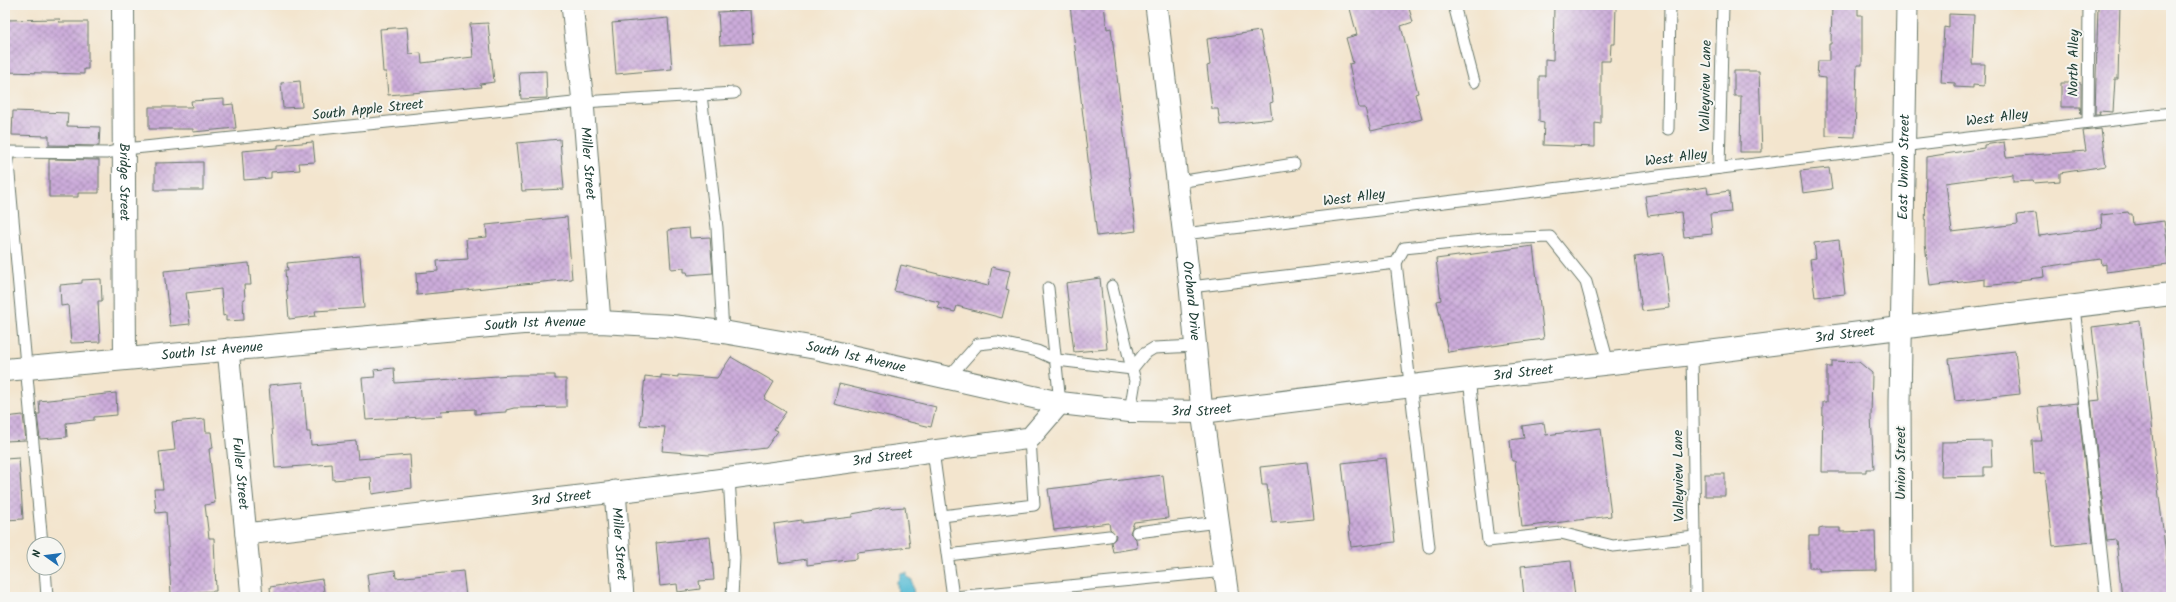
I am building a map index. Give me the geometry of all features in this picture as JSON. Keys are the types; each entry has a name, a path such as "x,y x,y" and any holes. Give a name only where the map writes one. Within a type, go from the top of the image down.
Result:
{"main road":[{"name":"Bridge Street","path":"124,5 125,358"},
{"name":"3rd Street","path":"1060,403 1130,411 1202,412 1469,379 1692,354 2171,294"},
{"name":"South 1st Avenue","path":"5,370 522,323 600,322 672,326 723,332 816,348 1060,403"}],"street":[{"name":"Miller Street","path":"572,5 583,102 600,322"},
{"name":"Orchard Drive","path":"1156,5 1190,287 1202,412 1228,597"},
{"name":"East Union Street","path":"1902,328 1907,5"},
{"name":"Union Street","path":"1901,597 1902,328"},
{"name":"Fuller Street","path":"228,349 252,597"},
{"path":"1030,438 1060,403"},
{"name":"3rd Street","path":"246,534 729,478 1030,438"},
{"name":"Miller Street","path":"615,491 623,597"}],"lane":[{"path":"1454,5 1474,82"},
{"path":"1668,129 1670,5"},
{"name":"Valleyview Lane","path":"1719,168 1723,5"},
{"name":"North Alley","path":"2088,122 2089,5"},
{"name":"South Apple Street","path":"6,152 107,153 125,149 583,102 734,93"},
{"path":"701,95 717,228 723,332"},
{"name":"West Alley","path":"1184,234 2171,113"},
{"path":"6,152 27,367 41,536"},
{"path":"1178,182 1294,164"},
{"path":"1429,547 1396,263 1404,248 1493,239 1550,237 1586,282 1608,363"},
{"path":"1190,287 1396,263"},
{"path":"1112,286 1135,381 1130,411"},
{"path":"1048,288 1060,403"},
{"path":"2074,306 2106,597"},
{"path":"948,378 978,344 997,342 1037,351 1056,360 1132,369"},
{"path":"1132,369 1144,354 1154,348 1196,346"},
{"name":"Valleyview Lane","path":"1692,354 1696,597"},
{"path":"1469,379 1488,541 1560,533 1613,546 1695,537"},
{"path":"942,516 1034,505 1030,438"},
{"path":"933,451 954,597 1224,570"},
{"path":"729,478 734,558 732,597"},
{"path":"1137,532 1218,522"},
{"path":"948,555 1109,536"},
{"path":"46,576 47,597"}],"water":[{"path":"907,573 907,577 912,580 914,597 898,597 897,581 900,578 900,574"}],"building":[{"path":"1070,5 1104,5 1107,29 1111,28 1136,231 1097,236"},
{"path":"1349,5 1408,5 1413,22 1401,26 1418,93 1415,94 1422,119 1371,131 1365,108 1359,108 1349,64 1353,63 1346,38 1357,35"},
{"path":"1554,5 1616,5 1615,44 1611,44 1610,61 1601,61 1601,124 1595,123 1595,147 1543,145 1544,123 1539,122 1539,76 1545,76 1545,59 1553,60"},
{"path":"1832,5 1858,5 1858,15 1862,15 1862,65 1857,65 1855,137 1826,136 1826,78 1817,77 1818,61 1829,61"},
{"path":"2098,5 2120,5 2118,79 2115,79 2113,112 2099,111 2100,115 2095,115"},
{"path":"751,10 753,43 720,45 718,12"},
{"path":"1949,14 1974,15 1972,64 1985,64 1984,86 1973,85 1973,88 1955,87 1955,83 1941,82 1944,27 1949,28"},
{"path":"668,18 672,69 616,74 612,23"},
{"path":"60,19 59,22 88,22 88,69 84,69 84,74 5,72 5,20"},
{"path":"488,23 494,82 480,84 481,87 388,95 386,72 383,72 380,29 407,27 409,54 421,53 422,63 473,57 470,24"},
{"path":"1260,31 1270,79 1273,102 1270,103 1272,119 1220,125 1218,109 1212,109 1207,66 1210,65 1207,39"},
{"path":"546,71 547,98 521,99 519,72"},
{"path":"1734,71 1759,71 1762,152 1740,152 1741,96 1734,96"},
{"path":"300,81 302,107 283,108 281,83"},
{"path":"2061,83 2081,83 2081,114 2080,107 2061,107"},
{"path":"224,99 224,105 233,104 236,128 193,132 193,129 149,129 149,107 192,107 191,101"},
{"path":"13,111 68,113 67,126 100,127 99,146 49,145 49,136 12,135"},
{"path":"2101,129 2106,166 2060,173 2060,181 2034,183 2033,181 2013,182 2013,174 1946,183 1952,232 2018,224 2017,215 2036,213 2039,236 2102,228 2101,215 2128,212 2129,214 2132,214 2133,225 2164,221 2168,247 2166,247 2168,264 2106,272 2106,264 2102,265 2101,259 2043,267 2044,277 2020,280 2020,282 1985,286 1985,279 1930,286 1925,244 1926,157 1984,148 1984,145 2004,142 2006,157 2086,151 2083,131"},
{"path":"560,139 564,189 522,191 517,143"},
{"path":"313,142 315,162 299,163 300,170 271,172 271,178 244,180 242,151 278,148 278,145"},
{"path":"49,159 99,160 99,193 78,193 78,197 49,197"},
{"path":"203,162 203,190 155,190 155,163"},
{"path":"1829,168 1832,189 1803,193 1800,171"},
{"path":"1707,187 1708,194 1729,191 1731,212 1710,214 1712,234 1684,237 1681,212 1648,216 1645,196"},
{"path":"567,217 572,279 417,295 416,273 438,271 437,261 468,259 466,239 487,237 486,225"},
{"path":"689,228 690,238 710,237 713,273 688,275 687,272 684,272 684,268 671,269 668,230"},
{"path":"1839,240 1845,294 1815,297 1810,259 1816,258 1814,243"},
{"path":"1533,246 1544,339 1448,352 1437,301 1441,300 1436,259"},
{"path":"1663,253 1670,308 1642,311 1635,257"},
{"path":"360,256 364,308 315,311 316,316 289,319 285,270 288,270 287,263"},
{"path":"249,263 251,285 244,285 244,320 226,321 226,315 223,316 221,289 186,293 190,324 170,326 164,271"},
{"path":"901,265 988,286 992,267 1010,271 1006,289 1009,290 1002,318 957,306 955,312 938,308 939,302 894,291"},
{"path":"1100,278 1107,349 1074,352 1066,283"},
{"path":"101,279 102,301 98,301 100,342 71,343 68,305 61,306 60,285 82,283 82,280"},
{"path":"2140,321 2171,597 2122,597 2116,540 2107,541 2091,401 2100,400 2092,327"},
{"path":"2015,351 2020,394 1955,401 1949,359"},
{"path":"731,357 774,382 764,399 786,412 774,429 778,431 766,448 709,455 662,451 665,427 640,425 645,376 661,378 661,375 678,377 678,375 717,378"},
{"path":"1832,361 1859,362 1872,373 1871,417 1874,469 1866,469 1866,472 1822,472 1823,402 1827,402 1827,367 1832,367"},
{"path":"394,368 395,383 512,375 555,375 555,379 566,379 566,407 514,408 506,410 506,412 475,414 475,409 441,411 442,416 366,420 362,378 375,377 374,370"},
{"path":"303,382 307,432 310,432 311,445 356,441 358,459 410,455 412,488 372,494 371,477 333,480 332,464 275,468 269,385"},
{"path":"839,384 936,407 931,427 834,404"},
{"path":"116,393 117,415 94,417 94,420 66,423 67,437 40,439 37,414 40,414 39,401"},
{"path":"2078,403 2093,542 2053,546 2045,473 2034,474 2032,441 2042,441 2038,407"},
{"path":"23,415 26,440 5,441 5,417"},
{"path":"205,419 206,432 211,432 213,448 209,449 215,503 205,505 209,538 214,538 216,591 171,594 166,512 156,513 154,489 163,489 159,452 175,450 172,422"},
{"path":"1544,423 1546,435 1601,428 1611,516 1522,527 1515,461 1512,461 1510,440 1524,438 1522,426"},
{"path":"1991,441 1992,467 1984,467 1984,476 1941,477 1942,442"},
{"path":"19,458 23,519 5,520 5,459"},
{"path":"1386,458 1395,542 1351,547 1342,463"},
{"path":"1307,462 1314,519 1272,523 1267,485 1262,485 1260,467"},
{"path":"1705,474 1725,474 1725,496 1705,496"},
{"path":"1163,475 1168,518 1134,522 1130,533 1136,539 1137,548 1113,552 1111,542 1115,539 1116,535 1110,529 1109,523 1054,530 1048,489"},
{"path":"891,507 905,507 910,547 857,553 857,559 807,565 807,559 779,563 774,524 802,520 802,523 852,517 852,514"},
{"path":"1840,528 1840,532 1875,531 1876,570 1819,571 1819,568 1809,568 1809,536 1819,536 1819,529"},
{"path":"710,537 714,580 699,581 700,589 678,592 677,584 660,586 656,543"},
{"path":"1571,561 1575,597 1524,597 1521,566"},
{"path":"395,570 396,578 463,571 466,597 370,597 367,574"},
{"path":"322,579 325,597 271,597 270,587"}]}
